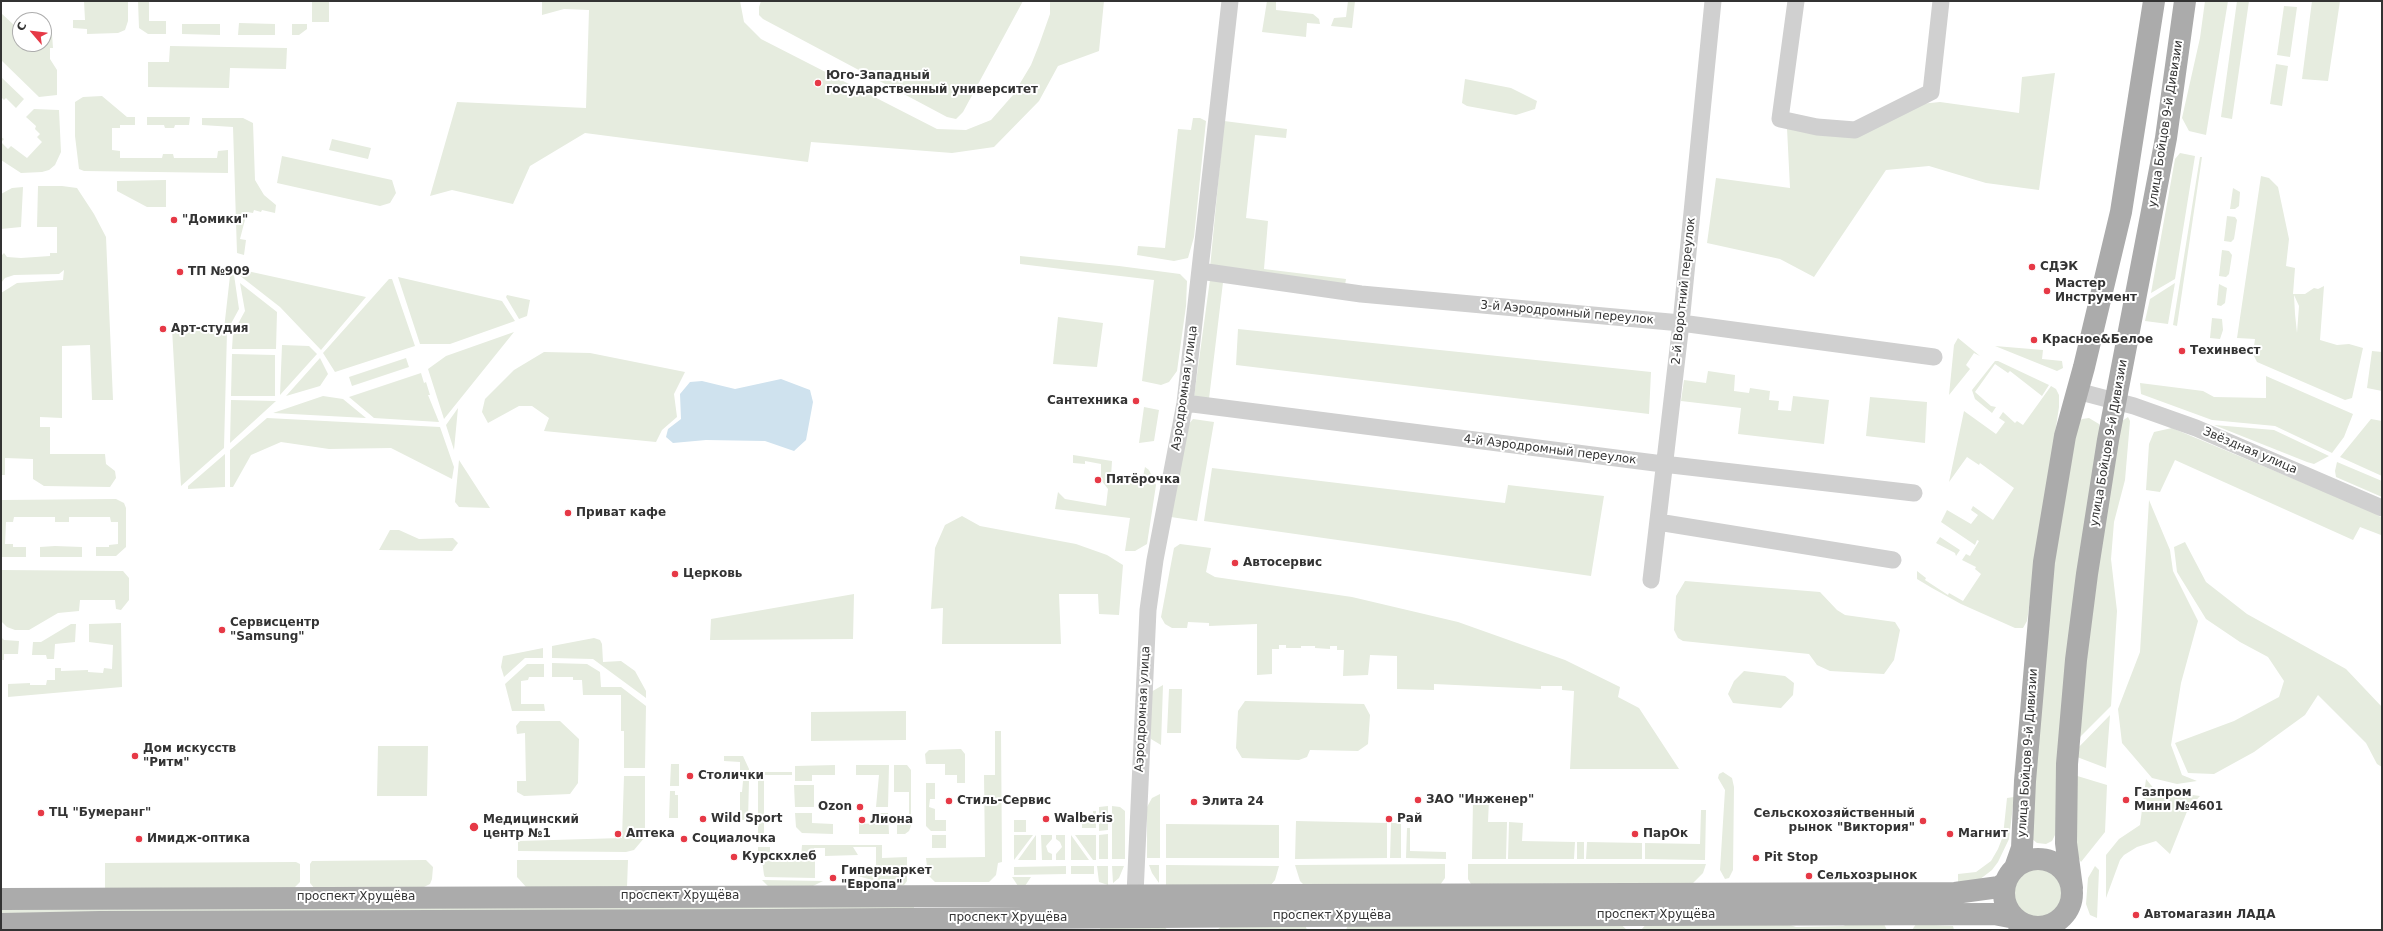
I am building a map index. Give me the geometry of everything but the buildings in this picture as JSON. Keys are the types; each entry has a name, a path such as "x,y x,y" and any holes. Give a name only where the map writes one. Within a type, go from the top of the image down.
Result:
{"main road":[{"name":"улица Бойцов 9-й Дивизии","path":"2011,875 2022,848 2025,781 2044,562 2065,436 2120,212 2134,136 2154,1"},
{"name":"улица Бойцов 9-й Дивизии","path":"2072,930 2071,894 2066,843 2067,764 2076,660 2087,574 2115,401 2166,138 2185,1"},
{"path":"2032,859 2053,862 2065,873 2071,894 2063,916 2047,926 2019,924 2005,902 2011,875 2032,859"},
{"name":"проспект Хрущёва","path":"1,899 1135,894 1955,893 1998,887 2011,875"},
{"path":"920,895 924,924"},
{"name":"проспект Хрущёва","path":"1,924 108,922 924,924 1994,914 2019,924"}],"street":[{"name":"Аэродромная улица","path":"1135,894 1148,610 1155,560 1185,403 1230,1"},
{"name":"2-й Воротний переулок","path":"1651,580 1663,464 1681,323 1713,1"},
{"path":"1796,1 1780,119 1817,126 1855,130 1931,92 1941,1"},
{"name":"3-й Аэродромный переулок","path":"1200,271 1361,294 1681,323 1934,357"},
{"name":"Звёздная улица","path":"2077,391 2115,401 2196,428 2382,508"},
{"name":"4-й Аэродромный переулок","path":"1185,403 1663,464 1914,493"},
{"path":"1658,522 1893,560"}],"shaded area":[{"path":"84,1 128,1 128,21 125,30 118,33 87,34 87,29 73,28 73,20 85,20"},
{"path":"138,1 149,1 149,21 166,21 166,34 148,34 139,28"},
{"path":"312,1 329,1 329,22 312,22"},
{"name":"Юго-Западный государственный университет","path":"542,1 740,1 744,22 761,39 937,129 966,130 991,120 1013,95 1031,65 1039,45 1050,14 1050,1 1104,1 1099,51 1058,66 1039,101 994,147 952,153 811,142 808,162 585,133 530,166 513,204 452,190 430,196 457,102 586,108 589,10 564,9 542,15"},
{"path":"761,1 1023,1 963,112 956,119 947,117 763,19 759,15"},
{"path":"1267,1 1276,1 1276,10 1313,14 1319,19 1320,24 1307,23 1306,37 1262,32"},
{"path":"1348,1 1355,1 1352,28 1331,26 1334,18 1346,17"},
{"path":"2205,1 2228,1 2206,135 2189,131 2182,118 2200,38"},
{"path":"2237,1 2249,1 2232,119 2221,117"},
{"path":"2312,1 2340,1 2328,81 2302,79"},
{"path":"2284,6 2297,7 2290,57 2277,55"},
{"path":"1,13 12,23 12,52 50,52 50,59 57,70 57,95 39,97 1,60"},
{"path":"239,23 275,24 275,35 238,35"},
{"path":"182,24 220,24 220,35 182,34"},
{"path":"292,24 307,24 307,29 299,35 292,35"},
{"path":"170,46 287,48 286,69 230,68 229,88 148,87 148,62 169,62"},
{"path":"2276,64 2288,66 2282,106 2270,104"},
{"path":"2055,73 2039,190 1986,183 1929,166 1886,170 1814,277 1780,259 1707,243 1716,178 1790,188 1787,128 1854,137 1920,104 1940,102 2019,113 2022,77"},
{"path":"1,77 24,99 16,108 6,98 4,100 1,97"},
{"path":"1465,79 1511,88 1537,101 1535,109 1516,115 1467,106 1462,103"},
{"path":"102,96 127,117 135,117 135,125 120,125 120,128 112,128 112,150 120,151 120,158 162,158 163,154 173,154 174,158 217,158 218,151 228,150 228,173 84,171 79,169 75,136 75,102 83,97"},
{"path":"34,109 59,110 61,152 55,165 49,170 42,172 21,173 1,160 1,142 8,149 11,146 27,158 42,142 37,137 40,134 35,129 36,126 26,117"},
{"path":"147,117 190,117 189,125 175,125 174,128 165,128 164,125 147,125"},
{"path":"202,118 243,118 253,123 255,180 264,195 276,205 275,213 262,210 261,212 254,210 253,213 247,212 240,239 246,240 244,255 237,253 233,127 202,125"},
{"path":"1193,118 1200,118 1206,121 1194,237 1188,258 1174,261 1137,255 1138,246 1165,248 1178,129 1191,130"},
{"path":"1224,121 1287,129 1286,138 1255,135 1246,218 1268,221 1264,269 1346,279 1345,285 1210,268"},
{"path":"332,139 371,148 368,159 329,150"},
{"path":"2180,153 2195,156 2175,279 2151,293 2175,159"},
{"path":"282,156 392,180 396,193 390,203 380,206 277,183"},
{"path":"2200,157 2202,157 2177,326 2173,325"},
{"path":"2261,176 2269,178 2278,187 2289,239 2286,266 2295,268 2293,294 2305,294 2314,288 2318,289 2324,286 2320,340 2337,345 2349,344 2363,348 2352,398 2345,400 2257,362 2253,354 2255,339 2237,338","holes":["2294,295 2299,306 2297,333"]},
{"path":"166,180 166,207 147,207 117,191 117,181"},
{"path":"38,186 62,186 77,188 94,214 106,237 113,400 92,400 90,345 62,346 62,418 40,417 40,427 50,427 50,454 105,454 106,464 115,471 116,478 110,487 44,486 33,479 33,459 5,458 5,475 1,475 1,293 17,283 63,280 64,270 59,274 14,275 5,278 1,283 1,256 4,253 7,257 21,258 50,256 50,253 57,253 57,227 37,227"},
{"path":"23,187 21,227 1,229 1,194 12,188"},
{"path":"2233,188 2240,192 2239,206 2235,209 2230,209"},
{"path":"2227,216 2235,217 2237,220 2234,239 2231,242 2224,241"},
{"path":"2222,250 2229,251 2232,255 2229,274 2226,277 2219,276"},
{"path":"1020,256 1180,274 1187,281 1186,306 1177,371 1169,382 1161,385 1142,381 1154,280 1020,264"},
{"path":"231,267 233,268 239,309 227,331 224,448 181,486 172,329 185,327 224,329"},
{"path":"238,269 366,297 321,350 280,307 239,275"},
{"path":"1211,272 1224,274 1208,407 1193,404"},
{"path":"398,277 502,301 515,321 450,344 420,344"},
{"path":"389,279 392,279 415,346 335,372 323,353"},
{"path":"240,283 277,312 276,349 232,349 233,333 245,311"},
{"path":"2175,283 2168,324 2145,321 2150,299"},
{"path":"2219,284 2227,288 2225,303 2221,306 2217,305"},
{"path":"507,295 530,300 527,316 519,319 506,297"},
{"path":"1058,317 1103,323 1097,367 1053,364"},
{"path":"2212,318 2222,319 2223,330 2220,339 2210,338"},
{"path":"1238,329 1651,372 1649,414 1236,365"},
{"path":"514,332 444,419 428,369 446,356"},
{"path":"1958,338 1980,356 1974,353 1966,365 1970,369 1949,395 1954,345"},
{"path":"282,345 309,346 317,354 280,395"},
{"path":"1995,346 2043,350 2042,359 2062,361 2063,368 2057,371"},
{"path":"2372,351 2382,352 2382,391 2367,388"},
{"path":"544,352 590,353 685,372 674,394 677,417 662,430 656,442 544,431 549,418 532,406 519,406 488,423 482,412 485,399 514,370"},
{"path":"232,354 275,355 275,396 231,396"},
{"path":"320,358 328,374 320,386 286,396"},
{"path":"406,358 409,367 352,386 349,377"},
{"path":"1995,361 1998,361 2049,385 2042,396 2010,371 2008,373 1995,364 1975,392 1991,406 1996,407 1992,413 1975,399 1972,390"},
{"path":"1708,371 1735,375 1734,391 1749,393 1750,388 1770,391 1769,400 1779,401 1778,410 1791,411 1793,396 1829,400 1824,444 1738,434 1741,408 1681,401 1684,380 1706,383"},
{"path":"421,373 424,383 426,382 430,395 428,395 439,422 374,418 349,397"},
{"path":"2266,376 2353,414 2344,437 2332,453 2275,426 2212,420 2141,394 2140,383 2203,391 2214,397 2266,398"},
{"path":"2051,386 2056,389 2059,395 2059,407 2027,621 2023,628 2015,628 1961,604 1932,588 1917,579 1917,571 1926,578 1925,580 1948,595 1949,593 1963,601 1981,574 1975,569 1976,567 1962,560 1966,554 1970,556 1979,541 1977,540 1975,545 1941,522 1947,510 1971,524 1978,515 1971,510 1973,506 1993,520 2014,488 1980,463 1979,465 1967,457 1949,482 1964,411 1996,434 2005,422 1999,418 2003,412 2015,423 2017,421 2023,425"},
{"path":"323,396 343,399 366,418 273,413"},
{"path":"1870,397 1927,402 1925,443 1866,436"},
{"path":"231,400 276,401 230,443"},
{"path":"1144,407 1159,410 1154,441 1139,443"},
{"path":"458,408 454,450 446,425"},
{"path":"2128,417 2130,421 2125,480 2114,522 2111,559 2117,611 2111,706 2075,742 2088,615 2119,423"},
{"path":"267,418 440,427 454,467 452,479 391,448 329,449 281,442 251,455 233,487 230,487 230,450"},
{"path":"2089,418 2099,424 2101,432 2055,835 2052,841 2046,844 2037,843 2031,838 2051,563 2076,424 2082,419"},
{"path":"1193,419 1214,422 1197,521 1171,517 1187,426"},
{"path":"2371,419 2382,421 2382,476 2340,457"},
{"path":"2214,425 2274,430 2329,456 2314,464"},
{"path":"2172,428 2373,512 2382,518 2381,535 2360,527 2353,540 2175,460 2160,492 2146,490 2149,444 2154,432"},
{"path":"225,454 225,487 188,489 188,486"},
{"path":"1073,455 1112,461 1111,477 1142,482 1145,467 1149,470 1156,485 1147,544 1135,551 1125,551 1130,518 1055,509 1058,492 1065,499 1106,506 1108,489 1101,480 1101,464 1085,461 1085,464 1073,463"},
{"path":"459,460 490,508 459,507 455,502"},
{"path":"2337,462 2382,481 2382,497 2336,477 2335,471"},
{"path":"1212,468 1505,503 1508,485 1604,496 1591,576 1204,521"},
{"path":"116,499 124,503 126,508 126,547 116,556 96,556 96,547 109,547 109,545 118,544 118,522 111,522 110,517 69,517 69,522 55,522 55,517 14,517 13,522 6,522 5,544 13,544 13,547 26,547 26,557 1,557 1,500"},
{"path":"2149,500 2170,550 2173,571 2198,621 2181,683 2171,745 2182,775 2197,781 2177,784 2152,778 2122,743 2118,709 2140,652"},
{"path":"962,516 980,526 1076,544 1107,555 1123,565 1119,615 1099,614 1098,594 1059,594 1061,644 942,644 943,608 931,609 935,548 945,525"},
{"path":"390,530 399,530 419,539 453,538 458,543 452,551 379,550"},
{"path":"1940,537 1960,550 1956,556 1955,553 1936,543"},
{"path":"2185,542 2206,582 2247,614 2346,669 2382,707 2382,767 2377,764 2366,743 2318,695 2305,715 2254,752 2214,774 2188,773 2175,743 2234,721 2279,697 2284,681 2268,657 2240,642 2206,619 2177,572 2174,547"},
{"path":"1180,544 1211,548 1206,572 1215,577 1352,597 1458,622 1565,660 1620,687 1618,697 1639,708 1679,769 1570,769 1574,691 1562,690 1562,686 1541,686 1541,689 1434,684 1434,690 1397,689 1397,656 1370,655 1368,675 1343,676 1344,650 1337,650 1337,646 1330,646 1330,649 1315,648 1315,646 1286,648 1286,645 1279,645 1279,649 1272,649 1272,674 1257,675 1257,624 1209,626 1209,623 1188,622 1187,628 1172,628 1165,624 1161,617 1174,548"},
{"path":"40,547 82,547 82,557 40,557"},
{"path":"1,570 123,571 129,578 129,600 121,610 116,609 115,600 80,600 79,611 58,613 29,630 15,630 7,627 1,621"},
{"path":"1685,581 1820,592 1837,610 1845,615 1895,622 1900,630 1894,660 1884,674 1830,671 1817,665 1809,654 1683,641 1678,638 1674,630 1676,596"},
{"path":"854,594 853,639 710,640 711,619"},
{"path":"121,623 122,687 8,697 8,684 30,683 30,685 46,685 47,680 55,680 55,668 61,668 61,671 88,670 88,672 103,673 104,668 112,669 113,645 89,642 89,624"},
{"path":"71,624 76,624 75,642 55,644 54,659 47,659 46,655 32,655 33,642 41,642"},
{"path":"1,637 4,640 19,641 18,654 4,654 4,660 1,660"},
{"path":"594,638 600,640 602,644 603,662 621,661 635,671 646,691 646,698 593,659 552,658 552,646"},
{"path":"543,648 543,658 525,658 504,677 501,667 503,656"},
{"path":"552,663 587,664 600,672 601,687 621,687 646,706 645,768 624,768 624,731 621,731 621,695 583,695 582,680 573,680 573,677 552,677"},
{"path":"527,664 544,664 544,677 529,677 528,680 521,681 521,704 544,704 545,711 512,711 505,684"},
{"path":"1744,671 1785,676 1794,683 1793,695 1781,708 1733,703 1728,694 1734,681"},
{"path":"1163,685 1161,745 1151,739 1151,692"},
{"path":"1169,689 1182,689 1181,733 1167,733"},
{"path":"1245,701 1364,704 1370,715 1368,744 1358,751 1310,750 1307,757 1299,760 1242,758 1236,748 1238,711"},
{"path":"906,711 906,740 811,741 811,712"},
{"path":"2110,715 2106,768 2077,757 2075,751"},
{"path":"520,721 560,721 579,739 578,783 570,794 524,796 517,792 517,781 526,781 525,733 517,734 516,726"},
{"path":"995,731 1001,731 1002,862 998,863 996,875 989,882 935,882 928,875 926,858 985,857 984,775 995,775"},
{"path":"378,746 428,746 427,796 377,796"},
{"path":"961,749 965,754 965,783 957,783 957,775 945,775 945,764 926,764 925,754 929,750"},
{"path":"724,756 743,756 749,769 749,775 740,775 740,762 724,761"},
{"path":"671,764 679,764 679,786 670,786"},
{"path":"835,765 835,775 812,775 812,781 795,781 795,766"},
{"path":"856,765 889,765 888,807 876,807 879,775 856,775"},
{"path":"894,765 907,765 911,770 911,826 909,831 905,834 897,834 897,825 909,824 909,792 894,792"},
{"path":"758,772 792,772 792,775 764,775 764,843 758,843"},
{"path":"1723,772 1732,778 1734,787 1733,870 1729,878 1725,879 1720,870 1725,790 1718,778 1719,774"},
{"path":"2074,775 2107,785 2105,832 2081,862 2075,853"},
{"path":"624,776 645,776 645,837 634,850 626,852 518,851 518,841 622,838"},
{"path":"2146,779 2155,790 2200,796 2188,809 2170,854 2156,841 2137,847 2124,855 2120,860 2106,898 2106,855 2119,839 2140,825"},
{"path":"743,781 749,781 748,820 740,820 740,792 742,792"},
{"path":"926,783 935,783 935,799 930,799 929,807 935,809 935,820 946,820 946,831 931,831 926,826"},
{"path":"794,785 814,785 814,807 795,807"},
{"path":"670,791 675,791 675,795 678,795 678,818 669,818"},
{"path":"1160,794 1160,858 1147,858 1147,807 1152,798"},
{"path":"2014,797 2009,839 1998,862 1992,870 1979,880 1958,883 1958,874 1976,872 1991,861 2003,836 2007,798"},
{"path":"1473,800 1489,800 1488,822 1507,822 1506,859 1472,859"},
{"path":"1108,806 1108,830 1099,831 1099,807"},
{"path":"1112,806 1120,807 1125,811 1125,859 1112,859"},
{"path":"1701,810 1706,810 1705,860 1645,859 1645,843 1700,844"},
{"path":"1093,811 1096,811 1096,828 1082,828 1082,821 1093,821"},
{"path":"795,813 812,813 812,823 833,824 833,834 802,833 796,827"},
{"path":"879,813 888,813 889,834 859,834 859,824 879,823"},
{"path":"1014,820 1026,820 1026,832 1014,832"},
{"path":"1296,821 1387,823 1387,858 1295,859"},
{"path":"1509,822 1523,823 1522,841 1575,842 1574,859 1508,859"},
{"path":"1391,823 1401,823 1401,858 1390,858"},
{"path":"1166,824 1279,825 1279,858 1166,858"},
{"path":"1407,828 1410,828 1410,851 1446,852 1446,859 1406,858"},
{"path":"1108,834 1108,859 1099,859 1099,835"},
{"path":"932,835 946,835 946,848 932,848"},
{"path":"1014,835 1033,835 1014,860"},
{"path":"1036,835 1036,860 1018,860"},
{"path":"1041,835 1052,835 1052,839 1046,846 1048,852 1052,854 1052,860 1042,860"},
{"path":"1056,835 1065,835 1065,860 1056,860 1056,854 1062,847 1060,842 1056,839"},
{"path":"1071,835 1089,860 1071,860"},
{"path":"1075,835 1096,835 1096,860 1093,860"},
{"path":"1577,842 1584,842 1584,859 1577,859"},
{"path":"1587,842 1642,843 1642,859 1586,859"},
{"path":"802,845 882,845 882,858 907,857 907,881 904,885 899,886 899,880 893,880 893,886 858,876 876,874 876,847 853,847 858,855 825,856 825,848 815,848 815,878 765,877 762,860 758,860 758,847 770,847 770,857 801,857"},
{"path":"426,860 433,867 430,884 424,887 315,889 310,883 310,864 312,861"},
{"path":"517,860 628,860 627,887 527,888 517,877"},
{"path":"296,862 300,864 300,882 294,888 105,888 105,863"},
{"path":"1445,864 1445,878 1440,885 1305,886 1300,881 1295,865"},
{"path":"1468,864 1706,864 1703,873 1693,883 1471,884 1468,879"},
{"path":"1149,865 1159,865 1159,883 1152,873"},
{"path":"1166,865 1279,866 1275,880 1270,886 1166,885"},
{"path":"2038,865 2048,867 2057,873 2063,882 2065,892 2063,902 2057,911 2048,917 2038,919 2028,917 2019,911 2013,902 2011,892 2013,882 2019,873 2028,867"},
{"path":"1066,866 1066,874 1014,875 1014,867"},
{"path":"1071,866 1094,866 1094,874 1071,874"},
{"path":"1097,866 1108,866 1108,885 1099,882"},
{"path":"1112,866 1124,866 1119,878 1113,883"},
{"path":"2095,866 2099,870 2097,918 2090,915 2086,904 2088,878"},
{"path":"1012,877 1031,877 1025,886 1018,886"},
{"path":"762,880 823,881 807,889 768,886"},
{"path":"914,904 914,913 1,917 1,909"},
{"path":"1649,921 1784,923 1796,927 1843,926 1855,921 1884,924 1887,930 1641,930"},
{"path":"1618,922 1627,930 1346,930 1348,925"},
{"path":"1103,924 1163,926 1168,930 1099,930"},
{"path":"1224,924 1305,924 1307,930 1217,930"},
{"path":"1916,924 1953,926 1954,930 1912,930"}],"water":[{"path":"781,379 810,390 813,402 806,440 794,451 765,441 706,440 673,443 666,437 668,429 681,419 680,394 690,382 702,381 735,389"}],"place":[{"name":"Юго-Западный государственный университет","path":"818,83"},
{"name":"\"Домики\"","path":"174,220"},
{"name":"СДЭК","path":"2032,267"},
{"name":"ТП №909","path":"180,272"},
{"name":"Мастер Инструмент","path":"2047,291"},
{"name":"Арт-студия","path":"163,329"},
{"name":"Красное&Белое","path":"2034,340"},
{"name":"Техинвест","path":"2182,351"},
{"name":"Сантехника","path":"1136,401"},
{"name":"Пятёрочка","path":"1098,480"},
{"name":"Приват кафе","path":"568,513"},
{"name":"Автосервис","path":"1235,563"},
{"name":"Церковь","path":"675,574"},
{"name":"Сервисцентр \"Samsung\"","path":"222,630"},
{"name":"Дом искусств \"Ритм\"","path":"135,756"},
{"name":"Столички","path":"690,776"},
{"name":"ЗАО \"Инженер\"","path":"1418,800"},
{"name":"Газпром Мини №4601","path":"2126,800"},
{"name":"Стиль-Сервис","path":"949,801"},
{"name":"Элита 24","path":"1194,802"},
{"name":"Ozon","path":"860,807"},
{"name":"ТЦ \"Бумеранг\"","path":"41,813"},
{"name":"Wild Sport","path":"703,819"},
{"name":"Walberis","path":"1046,819"},
{"name":"Рай","path":"1389,819"},
{"name":"Лиона","path":"862,820"},
{"name":"Сельскохозяйственный рынок \"Виктория\"","path":"1923,821"},
{"name":"Медицинский центр №1","path":"474,827"},
{"name":"Аптека","path":"618,834"},
{"name":"ПарОк","path":"1635,834"},
{"name":"Магнит","path":"1950,834"},
{"name":"Имидж-оптика","path":"139,839"},
{"name":"Социалочка","path":"684,839"},
{"name":"Курскхлеб","path":"734,857"},
{"name":"Pit Stop","path":"1756,858"},
{"name":"Сельхозрынок","path":"1809,876"},
{"name":"Гипермаркет \"Европа\"","path":"833,878"},
{"name":"Автомагазин ЛАДА","path":"2136,915"}]}
